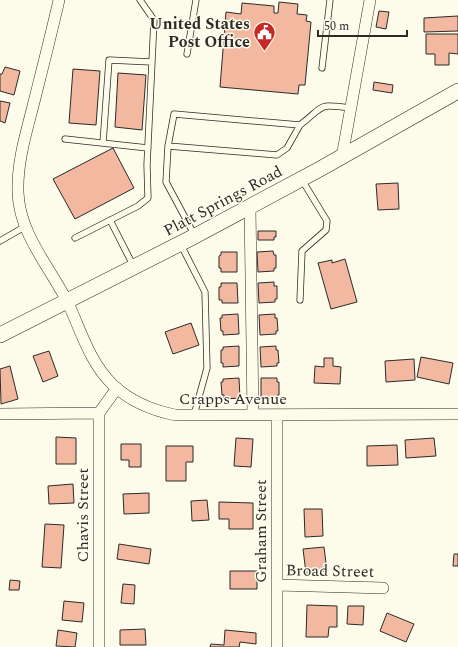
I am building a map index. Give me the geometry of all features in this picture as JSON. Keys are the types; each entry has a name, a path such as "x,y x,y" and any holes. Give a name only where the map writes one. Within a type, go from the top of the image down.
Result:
{"main road":[{"name":"Platt Springs Road","path":"0,335 302,180 458,90"}],"street":[{"name":"Crapps Avenue","path":"60,0 23,144 18,191 20,211 46,267 66,301 86,348 103,373 117,388 144,407 158,412 175,415 458,414"},
{"path":"342,157 370,0"},
{"path":"250,207 253,415"},
{"path":"0,414 100,414 117,388"},
{"name":"Chavis Street","path":"100,414 100,647"},
{"name":"Graham Street","path":"277,415 277,647"},
{"name":"Broad Street","path":"277,585 383,588"}],"lane":[{"path":"75,238 138,206 148,198 148,148 154,20 140,0"},
{"path":"187,54 196,0"},
{"path":"322,68 330,0"},
{"path":"103,143 109,60 152,62"},
{"path":"168,146 277,155 287,148 300,125 322,106 328,104 351,108"},
{"path":"195,236 167,187 168,146 173,116 177,113 300,125"},
{"path":"65,139 148,148"},
{"path":"300,300 302,251 326,230 327,221 302,180"},
{"path":"110,220 134,267"},
{"path":"0,241 26,226"},
{"path":"181,243 205,292 207,368 194,415"}],"building":[{"name":"United States Post Office","path":"279,2 298,4 297,14 307,15 306,21 311,22 305,85 299,85 298,94 220,87 226,12 241,14 242,3 274,6 274,13 278,13"},
{"path":"379,11 389,12 386,29 376,27"},
{"path":"458,16 458,31 424,32 424,18"},
{"path":"426,34 458,34 458,54 449,53 449,65 435,65 435,54 426,54"},
{"path":"5,67 20,71 14,95 0,91 0,74 2,74"},
{"path":"73,69 100,71 96,125 69,123"},
{"path":"118,73 146,75 142,130 115,127"},
{"path":"374,82 393,85 392,93 373,90"},
{"path":"0,101 10,103 5,123 0,121"},
{"path":"113,148 134,188 75,219 53,179"},
{"path":"398,183 399,209 378,210 376,184"},
{"path":"258,231 276,231 276,237 274,237 274,240 258,240"},
{"path":"273,251 274,255 276,255 276,268 274,268 274,271 258,272 257,252"},
{"path":"221,252 237,252 237,272 221,272 221,268 219,268 219,256 221,255"},
{"path":"345,259 357,302 331,309 318,263 332,260 332,263"},
{"path":"274,282 274,286 277,286 277,299 275,299 275,302 259,303 258,283"},
{"path":"221,283 237,283 238,303 222,303 222,300 219,300 219,287 221,287"},
{"path":"238,314 239,334 223,335 223,331 221,331 220,318 222,318 222,315"},
{"path":"275,314 275,318 277,318 278,331 276,331 276,334 260,335 259,315"},
{"path":"191,323 199,345 173,354 165,332"},
{"path":"239,346 239,366 223,367 223,363 221,363 221,350 223,350 223,347"},
{"path":"276,346 276,350 278,350 279,363 277,363 277,366 261,367 260,347"},
{"path":"49,351 58,376 43,382 33,356"},
{"path":"421,357 453,363 449,384 417,377"},
{"path":"324,358 333,358 333,366 341,367 340,384 314,383 315,366 324,367"},
{"path":"414,359 415,380 386,382 385,361"},
{"path":"10,366 18,399 1,404 0,369"},
{"path":"239,378 240,398 224,399 224,395 222,395 221,382 223,382 223,379"},
{"path":"261,378 277,378 277,382 279,382 278,398 261,398"},
{"path":"56,437 76,438 76,464 56,464"},
{"path":"236,438 253,439 251,467 234,466"},
{"path":"434,438 436,456 406,458 405,440"},
{"path":"121,444 141,444 141,467 129,467 129,460 121,460"},
{"path":"397,445 398,465 367,466 367,446"},
{"path":"166,446 193,446 193,462 186,462 186,481 166,481"},
{"path":"73,484 74,503 49,504 48,486"},
{"path":"149,493 149,513 124,514 123,494"},
{"path":"207,500 209,520 192,521 191,501"},
{"path":"219,502 253,503 253,529 229,529 229,519 219,519"},
{"path":"304,509 322,509 323,536 305,537"},
{"path":"45,524 64,525 61,568 42,567"},
{"path":"119,544 151,549 149,564 117,559"},
{"path":"324,547 327,571 306,573 303,549"},
{"path":"454,554 458,554 458,566 453,566"},
{"path":"230,571 257,571 257,589 230,589"},
{"path":"10,580 20,581 19,590 9,590"},
{"path":"123,584 135,585 134,604 121,603"},
{"path":"64,601 84,603 82,622 62,620"},
{"path":"307,605 337,606 337,627 329,627 328,637 306,637"},
{"path":"348,606 364,606 363,625 347,624"},
{"path":"387,613 414,624 406,642 380,631"},
{"path":"145,629 146,645 120,645 120,630"},
{"path":"58,630 77,633 75,647 56,646"},
{"path":"225,630 256,633 256,644 240,642 239,647 210,647 211,644 224,645"}],"place":[{"name":"United States Post Office","path":"265,52"}]}
